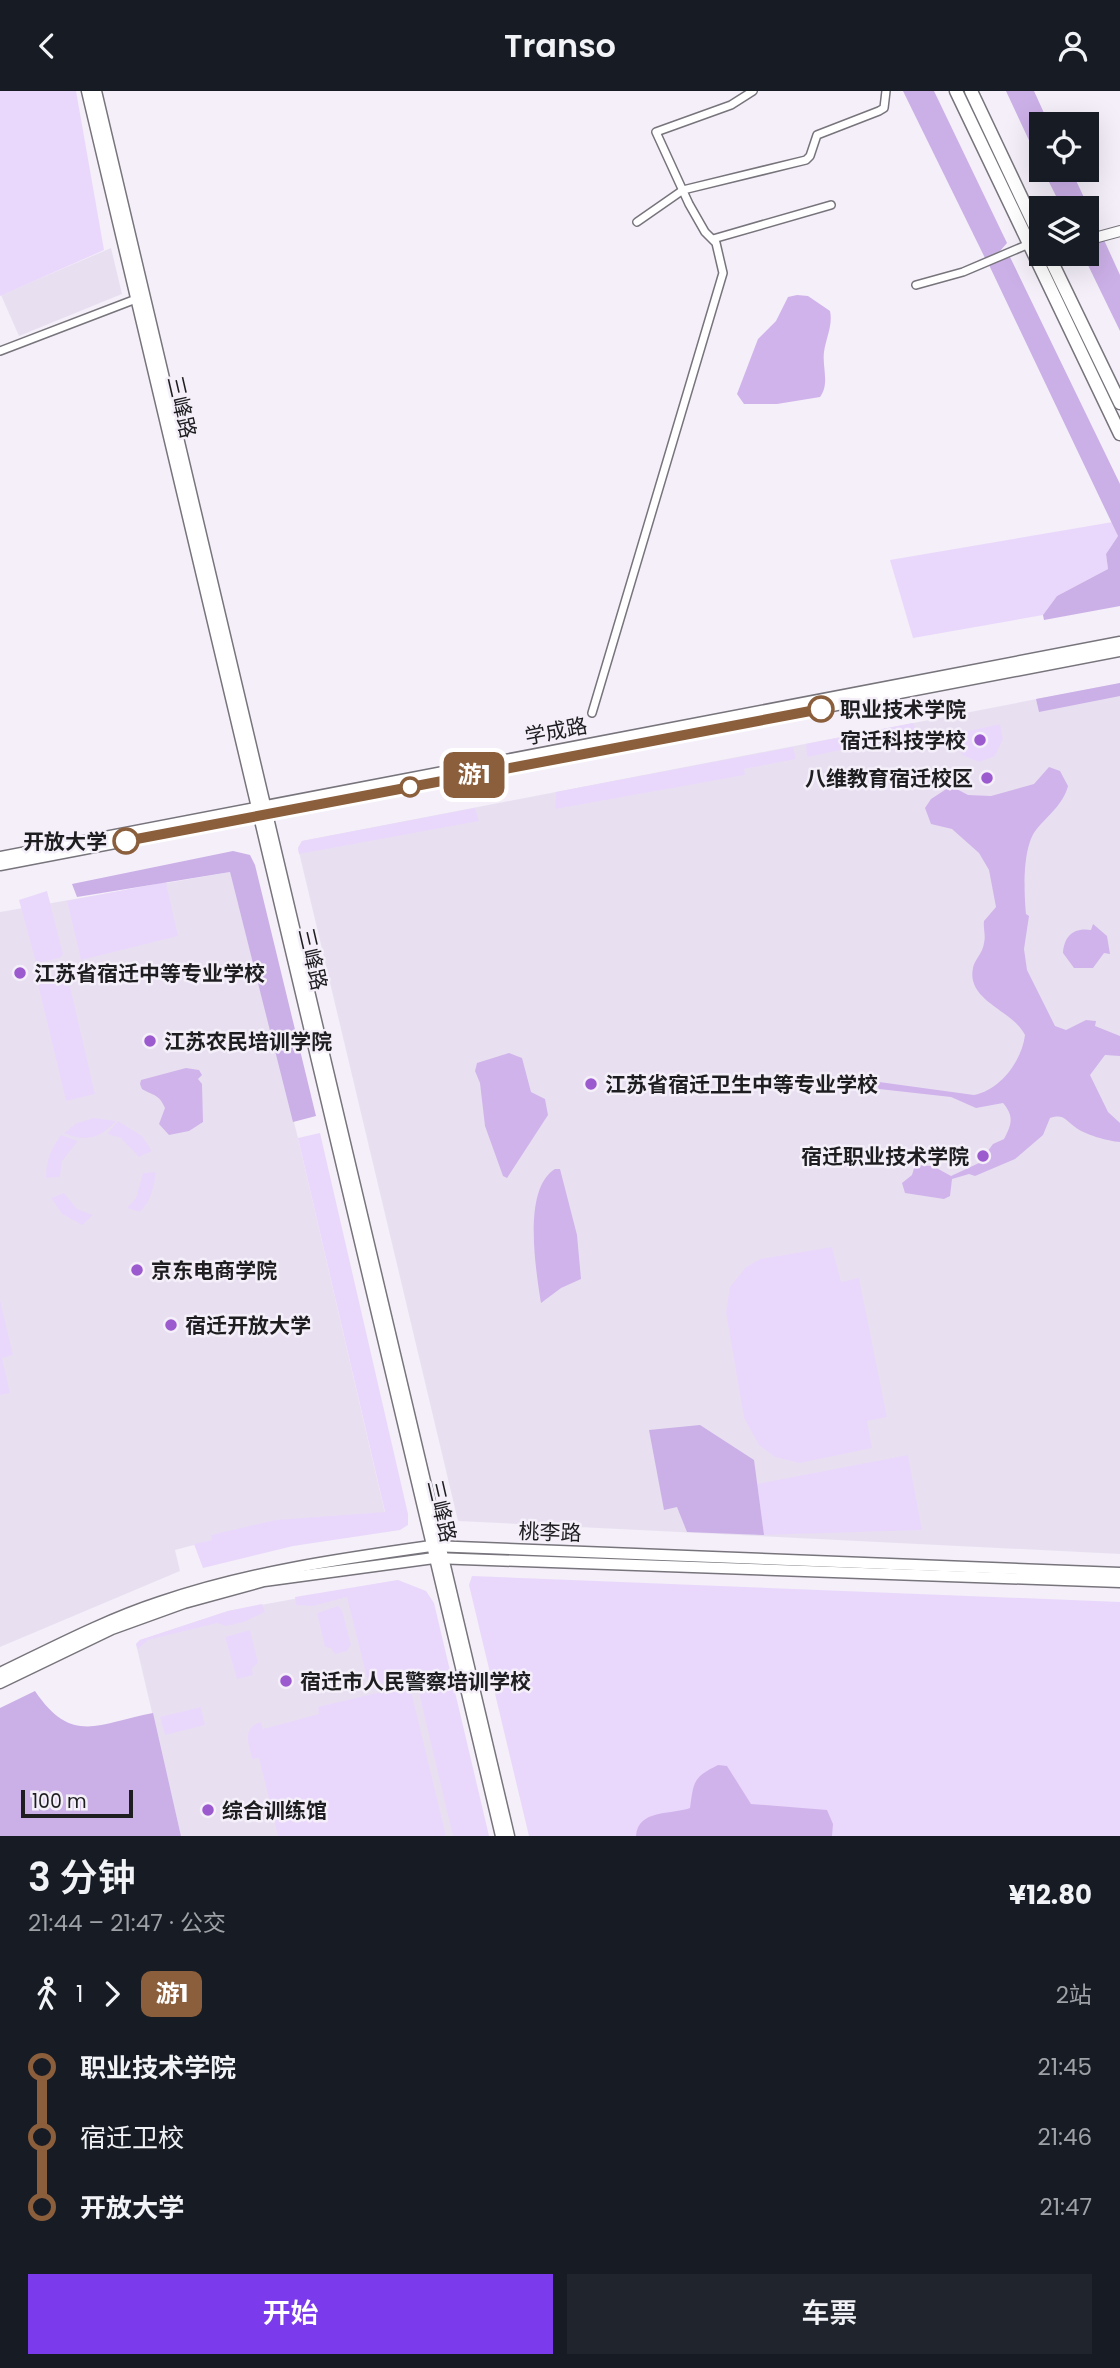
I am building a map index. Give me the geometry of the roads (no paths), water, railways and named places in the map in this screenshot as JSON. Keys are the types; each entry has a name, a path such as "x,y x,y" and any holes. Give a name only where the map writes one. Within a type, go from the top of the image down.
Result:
{"main road":[{"name":"三峰路","path":"87,91 262,811"},
{"name":"三峰路","path":"96,91 262,811 438,1552 509,1836"},
{"path":"956,91 1029,233"},
{"path":"971,91 1029,230"},
{"path":"1045,266 1120,434"},
{"path":"1054,266 1120,403"},
{"name":"学成路","path":"0,865 1120,642"},
{"name":"学成路","path":"0,857 262,811 1120,651"},
{"name":"三峰路","path":"438,1552 501,1836"},
{"name":"桃李路","path":"0,1673 116,1619 185,1594 268,1572 438,1552 1120,1573"},
{"name":"桃李路","path":"0,1683 101,1634 184,1603 264,1581 438,1552 1120,1583"}],"street":[{"path":"592,713 721,281 722,264 713,239 705,232 656,132 731,105 753,91"},
{"path":"637,222 683,190 806,160 817,135 884,108 886,91"},
{"path":"713,239 831,205"},
{"path":"1099,237 1120,231"},
{"path":"916,285 1029,249"},
{"path":"0,351 136,299"}],"place":[{"name":"职业技术学院","path":"821,709"},
{"name":"宿迁科技学校","path":"980,740"},
{"name":"八维教育宿迁校区","path":"987,778"},
{"name":"开放大学","path":"126,841"},
{"name":"江苏省宿迁中等专业学校","path":"20,973"},
{"name":"江苏农民培训学院","path":"150,1041"},
{"name":"江苏省宿迁卫生中等专业学校","path":"591,1084"},
{"name":"宿迁职业技术学院","path":"983,1156"},
{"name":"京东电商学院","path":"137,1270"},
{"name":"宿迁开放大学","path":"171,1325"},
{"name":"宿迁市人民警察培训学校","path":"286,1681"},
{"name":"综合训练馆","path":"208,1810"}]}
